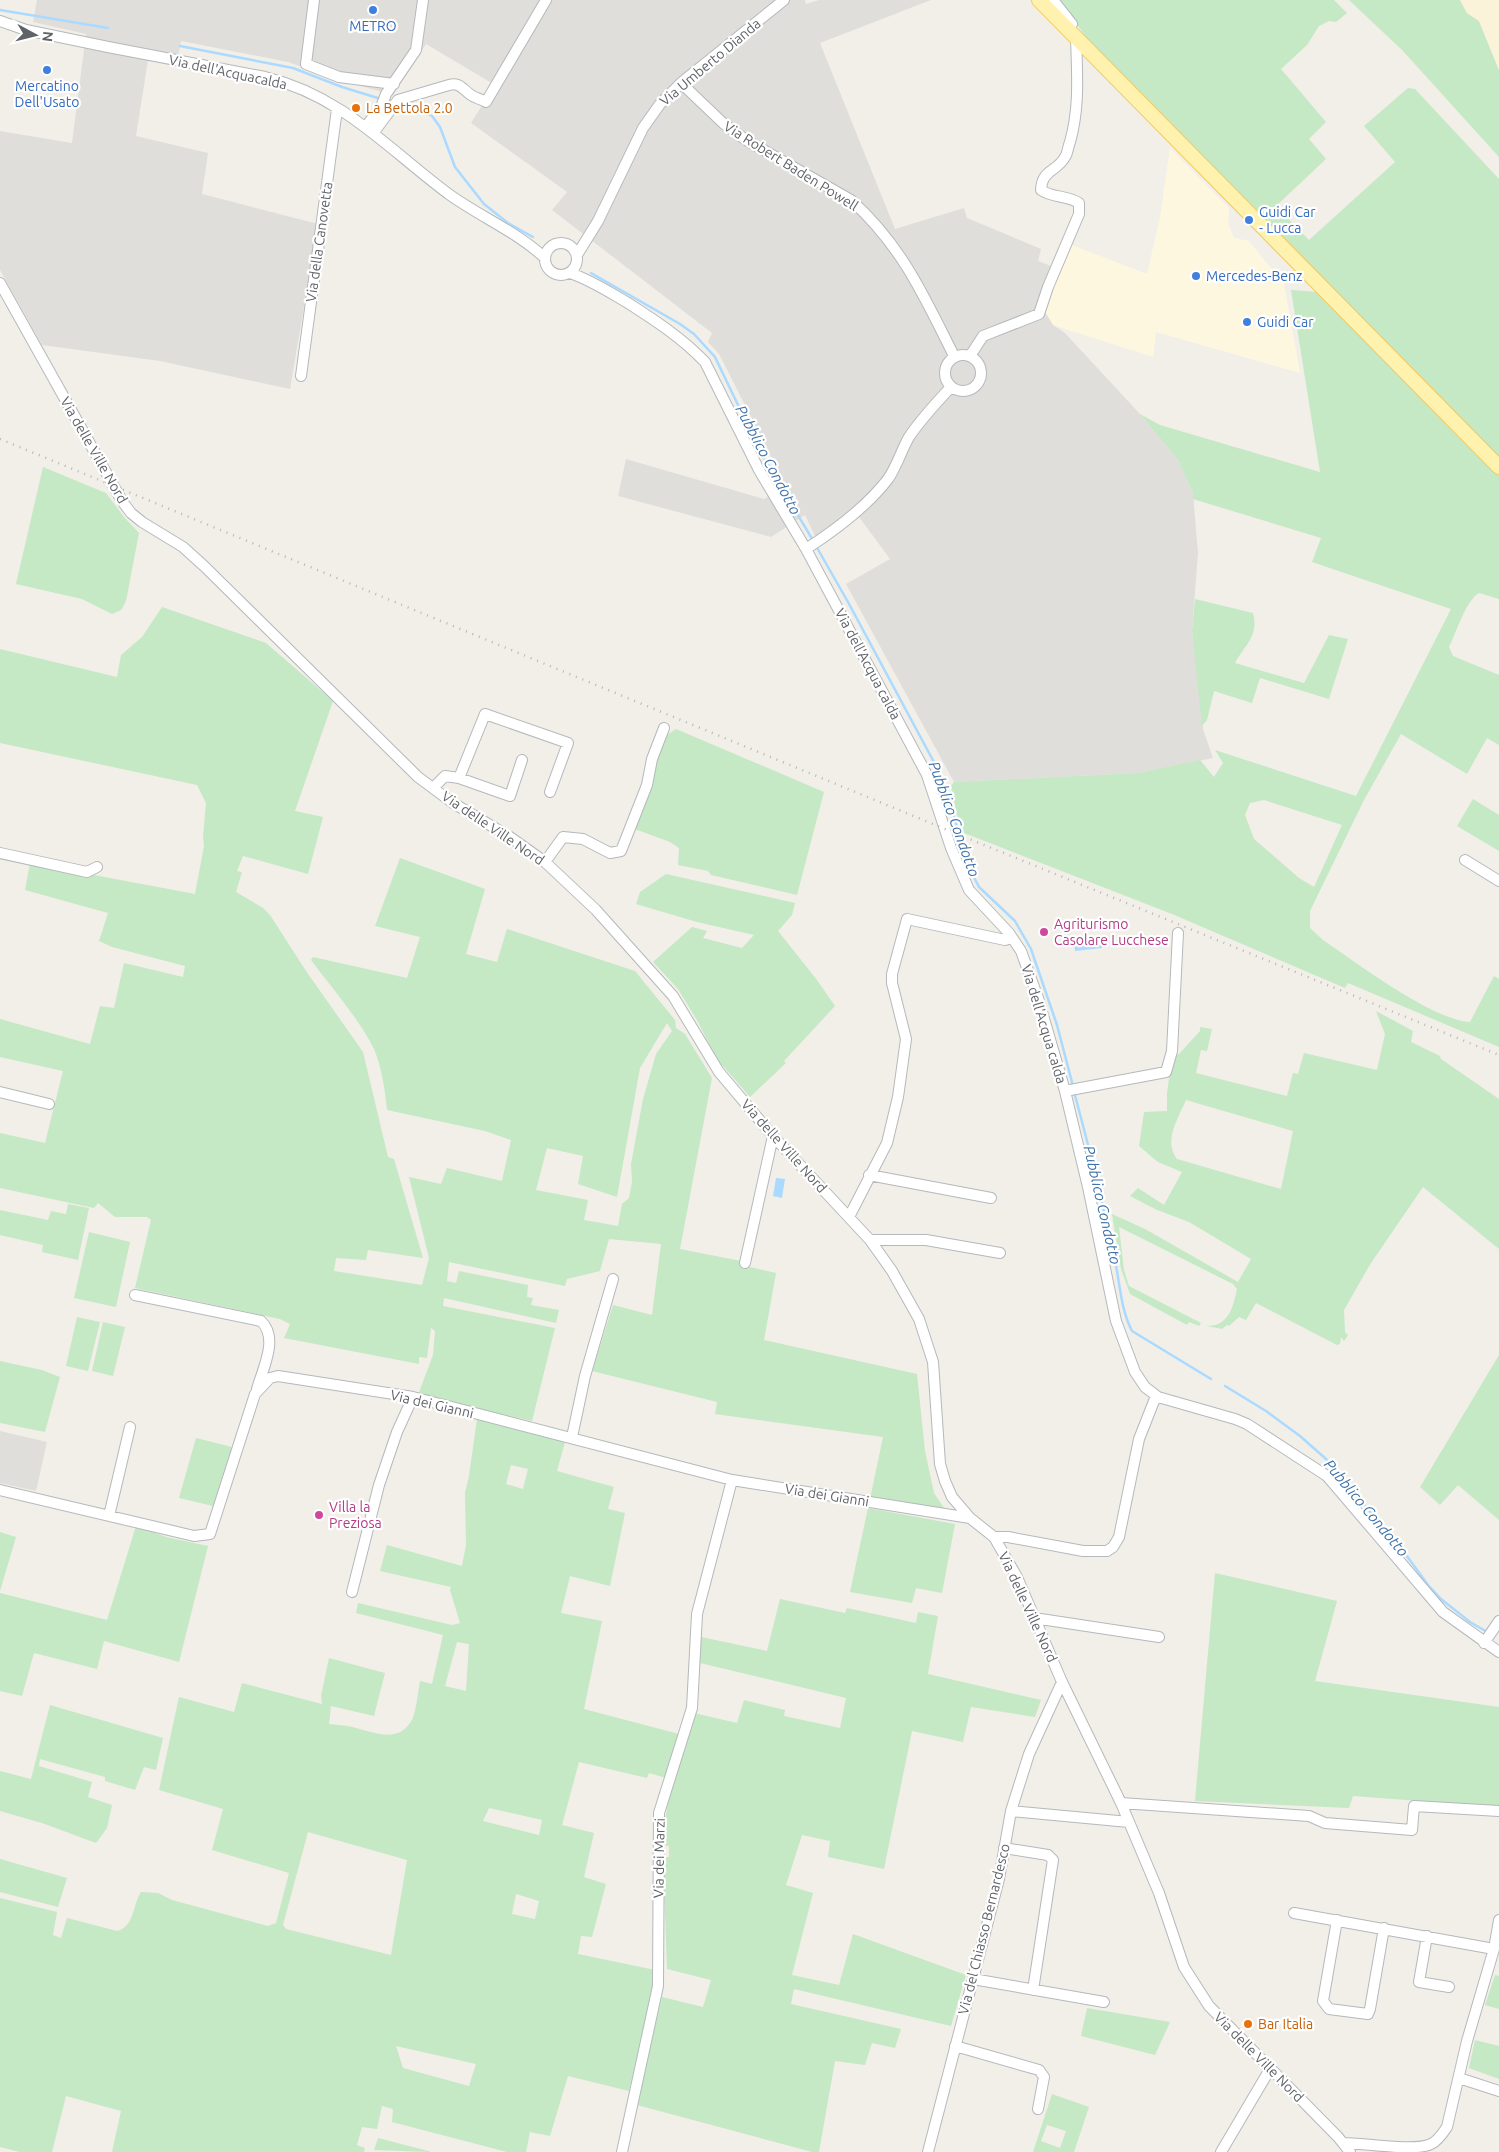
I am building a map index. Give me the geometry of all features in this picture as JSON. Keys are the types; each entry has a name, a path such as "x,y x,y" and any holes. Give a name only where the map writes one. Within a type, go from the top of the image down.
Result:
{"main road":[{"path":"1039,0 1499,467"}],"street":[{"path":"314,0 306,64 339,77 394,84"},
{"path":"370,129 386,94 416,50 423,0"},
{"path":"370,129 396,104 456,84 471,95 486,102 546,0"},
{"name":"Via Umberto Dianda","path":"577,257 622,175 643,128 660,104 681,83 784,0"},
{"path":"970,356 983,336 1039,314 1048,287 1079,214 1079,203 1072,198 1051,195 1041,190 1045,175 1065,157 1077,116 1078,101 1072,24 1053,0"},
{"name":"Via dell'Acquacalda","path":"0,21 26,30 287,83 314,94 370,129 452,196 531,246 545,258"},
{"name":"Via Robert Baden Powell","path":"681,83 724,124 746,140 851,200 865,213 887,237 899,254 918,285 954,356"},
{"name":"Via della Canovetta","path":"301,376 338,108"},
{"path":"531,246 568,244 588,236"},
{"path":"552,245 548,249 545,258 547,268 552,273 560,275 570,273 574,269 577,257 568,244"},
{"name":"Via dell'Acqua calda","path":"577,257 589,279"},
{"name":"Via dell'Acqua calda","path":"570,273 589,279 659,323 692,348 705,362 759,470 813,545 928,775 963,878 969,890 1012,938 1021,951 1068,1091 1116,1321 1135,1372 1145,1387 1156,1396"},
{"name":"Via delle Ville Nord","path":"0,283 131,513 183,547 204,566 418,777 453,803 510,836 545,862 596,910 673,996 719,1072 773,1136 870,1240 902,1287 927,1339 933,1362 940,1464 952,1497 970,1518 994,1537 1016,1577 1062,1682 1121,1803 1159,1893 1184,1967 1195,1987 1209,2006 1350,2152"},
{"path":"959,354 970,356 976,359 981,370 978,383 968,390 956,390 951,387 945,377 946,365 954,356 959,354"},
{"path":"813,545 842,525 887,480 897,464 908,439 924,417 951,387"},
{"path":"459,778 485,714 568,743 550,792"},
{"path":"545,862 563,837 583,839 610,853 621,851 647,785 652,760 664,728"},
{"path":"433,788 445,776 459,778 510,796 522,760"},
{"path":"0,853 87,872 97,867"},
{"path":"1465,860 1499,881"},
{"path":"849,1217 887,1142 898,1097 906,1039 892,983 892,974 907,920 1006,940 1012,938"},
{"path":"1068,1091 1166,1072 1172,1051 1178,933"},
{"path":"0,1092 50,1104"},
{"path":"745,1263 773,1136"},
{"path":"869,1175 991,1198"},
{"path":"870,1240 926,1240 1000,1253"},
{"path":"572,1438 585,1376 613,1279"},
{"path":"135,1295 261,1320 267,1327 270,1336 267,1354 255,1394"},
{"name":"Via dei Gianni","path":"0,1490 194,1536 210,1534 255,1394 270,1378 278,1376 413,1397 732,1480 970,1518"},
{"path":"994,1537 1008,1537 1083,1551 1106,1551 1113,1547 1119,1537 1139,1440 1156,1396 1247,1424 1327,1476 1443,1612 1499,1652"},
{"path":"352,1592 379,1485 397,1432 413,1397"},
{"path":"109,1516 130,1427"},
{"name":"Via dei Marzi","path":"622,2152 658,1986 659,1813 692,1708 697,1614 732,1480"},
{"path":"1034,1618 1159,1637"},
{"path":"1484,1643 1496,1625"},
{"name":"Via del Chiasso Bernardesco","path":"928,2152 999,1879 1012,1811 1030,1754 1062,1682"},
{"path":"1121,1803 1309,1816 1325,1823 1412,1830 1414,1806 1499,1811"},
{"path":"1012,1811 1129,1822"},
{"path":"1004,1848 1048,1855 1053,1860 1033,1990"},
{"path":"1294,1914 1384,1928 1494,1949"},
{"path":"1337,1920 1323,2001 1324,2006 1329,2009 1368,2014 1384,1928"},
{"path":"1343,2143 1414,2147 1430,2144 1441,2136 1447,2127 1473,2018 1494,1949 1499,1920"},
{"path":"1427,1936 1419,1982 1450,1987"},
{"path":"973,1979 1104,2002"},
{"path":"955,2046 1039,2070 1044,2077 1038,2109"},
{"path":"1221,2152 1270,2069"},
{"path":"1459,2078 1499,2091"}],"shaded area":[{"path":"37,0 805,0 806,4 819,0 931,0 820,43 895,229 964,208 967,218 1041,249 1038,261 1059,269 1042,307 1053,325 1065,333 1140,414 1178,460 1193,493 1198,553 1192,631 1203,729 1213,758 1138,773 954,782 846,584 890,559 859,517 819,545 805,515 771,537 618,496 626,459 764,499 786,486 719,354 708,342 712,333 552,210 567,192 471,123 495,85 426,44 393,95 339,80 288,62 181,41 176,66 148,60 136,136 208,153 202,194 318,224 290,389 160,361 42,345 0,270 0,131 72,143 86,34 33,22"},
{"path":"1170,148 1229,208 1228,223 1234,238 1249,241 1284,284 1300,373 1156,332 1153,357 1053,325 1042,307 1069,244 1147,274 1160,217"},
{"path":"0,1431 47,1442 36,1491 0,1483"}],"green space":[{"path":"1059,0 1334,0 1347,13 1336,22 1329,21 1319,26 1307,45 1281,69 1326,122 1309,139 1326,159 1276,206 1309,240 1395,162 1364,126 1408,88 1415,89 1499,179 1499,459 1087,38"},
{"path":"1349,0 1460,0 1467,13 1479,21 1499,70 1499,157 1403,51"},
{"path":"1291,290 1318,292 1499,475 1499,599 1479,593 1474,597 1466,609 1449,647 1453,656 1499,675 1499,745 1487,738 1467,774 1401,734 1364,800 1310,911 1310,928 1323,940 1374,976 1436,1012 1454,1019 1470,1022 1494,976 1499,979 1499,1047 1348,983 1345,988 1172,914 964,833 957,815 951,786 954,782 1138,773 1200,760 1214,777 1223,763 1215,750 1356,796 1451,609 1312,562 1321,538 1193,499 1193,493 1178,460 1140,414 1160,425 1320,472","holes":["1264,800 1342,825 1314,887 1299,878 1254,839 1245,815 1250,803"]},
{"path":"43,467 106,493 139,533 126,601 121,610 112,614 82,599 16,584"},
{"path":"1195,599 1253,613 1253,634 1235,663 1304,683 1329,635 1348,639 1329,699 1260,678 1252,703 1214,691 1207,720 1202,726 1192,631"},
{"path":"162,607 266,643 333,701 295,811 323,817 308,874 243,856 237,871 242,872 236,892 263,908 270,915 306,971 363,1052 388,1157 394,1159 423,1258 368,1250 366,1260 336,1258 334,1271 422,1285 429,1258 409,1177 441,1184 447,1168 502,1181 511,1140 485,1131 387,1110 381,1071 374,1049 353,1015 311,960 313,957 407,978 420,937 375,926 400,858 485,889 466,954 497,962 507,929 635,971 675,1020 676,1028 685,1034 712,1078 680,1249 741,1261 741,1265 776,1273 764,1340 917,1374 925,1451 934,1493 946,1511 870,1499 883,1437 715,1414 717,1402 592,1371 613,1305 652,1315 661,1244 609,1239 600,1271 567,1279 565,1286 449,1262 447,1281 456,1283 459,1271 528,1285 527,1297 533,1298 531,1305 559,1310 556,1323 444,1298 443,1306 555,1328 532,1421 418,1395 433,1355 435,1331 431,1328 427,1358 419,1357 419,1364 284,1338 290,1324 280,1319 135,1288 151,1220 147,1217 115,1217 98,1203 94,1208 0,1188 0,1133 45,1143 63,1071 0,1057 0,1019 90,1044 100,1006 114,1008 124,963 183,977 185,966 112,947 99,941 108,913 25,890 30,863 195,894 204,846 206,803 197,785 0,743 0,649 117,677 121,655 142,637","holes":["667,1023 672,1031 656,1054 643,1099 631,1164 632,1182 629,1198 622,1204 618,1226 584,1220 588,1200 536,1190 547,1148 583,1156 578,1184 617,1197 640,1068"]},
{"path":"676,729 824,792 797,895 711,875 708,871 678,865 679,848 670,842 632,828 667,735"},
{"path":"1473,799 1499,815 1499,851 1457,826"},
{"path":"666,874 795,903 792,915 778,931 835,1006 784,1061 786,1063 750,1097 716,1058 698,1022 678,989 653,962 692,927 707,931 703,938 742,948 754,935 697,922 636,904 640,892"},
{"path":"1376,1011 1413,1031 1411,1042 1440,1056 1441,1059 1499,1099 1499,1249 1423,1187 1371,1263 1344,1310 1345,1332 1348,1335 1344,1341 1341,1337 1340,1344 1337,1345 1256,1303 1246,1320 1239,1317 1229,1326 1227,1325 1222,1329 1207,1326 1220,1323 1229,1314 1237,1289 1233,1284 1119,1227 1124,1270 1129,1286 1201,1323 1199,1326 1189,1322 1187,1325 1130,1294 1121,1269 1112,1214 1145,1229 1238,1282 1251,1259 1189,1222 1155,1209 1130,1196 1138,1188 1164,1205 1182,1172 1158,1162 1139,1146 1144,1112 1167,1111 1167,1093 1172,1057 1179,1054 1200,1031 1200,1027 1212,1029 1207,1051 1201,1050 1196,1073 1287,1096 1293,1073 1298,1074 1304,1053 1377,1070 1385,1034","holes":["1186,1100 1293,1131 1281,1189 1177,1159 1171,1145 1173,1130"]},
{"path":"68,1204 89,1208 78,1260 42,1252 43,1245 0,1235 0,1210 48,1220 51,1211 66,1214"},
{"path":"89,1232 130,1242 116,1307 74,1298"},
{"path":"77,1317 100,1322 88,1371 66,1366"},
{"path":"103,1322 125,1327 113,1376 92,1371"},
{"path":"1499,1355 1499,1520 1458,1485 1440,1505 1420,1487"},
{"path":"0,1361 42,1370 60,1377 45,1432 0,1423"},
{"path":"477,1419 565,1442 557,1471 614,1487 608,1509 625,1513 610,1586 570,1576 561,1613 602,1621 584,1709 679,1734 666,1778 649,1773 647,1778 579,1762 562,1825 594,1833 584,1877 606,1884 592,1937 581,1936 578,1954 655,1970 629,2091 568,2076 550,2136 530,2132 526,2152 507,2152 392,2122 393,2109 382,2106 377,2129 362,2127 357,2145 365,2148 364,2152 112,2152 121,2111 66,2096 52,2152 20,2152 0,2147 0,1898 57,1912 53,1935 61,1938 67,1918 117,1931 123,1928 130,1920 141,1892 158,1893 172,1900 268,1926 276,1923 289,1873 212,1850 223,1809 159,1790 179,1697 234,1712 242,1683 322,1704 321,1696 329,1658 385,1673 374,1716 331,1706 329,1724 349,1726 391,1735 404,1729 414,1715 420,1681 432,1684 443,1635 356,1613 358,1603 452,1625 460,1623 450,1590 451,1587 380,1571 387,1545 462,1566 466,1545 465,1493","holes":["511,1465 528,1469 523,1489 506,1484","457,1642 469,1644 466,1691 445,1686","489,1808 542,1820 539,1835 483,1821","308,1832 407,1860 391,1955 286,1929 283,1925","516,1894 539,1901 535,1919 512,1914","396,2046 476,2064 469,2086 403,2068"]},
{"path":"196,1438 232,1447 213,1506 179,1498"},
{"path":"868,1508 955,1524 942,1593 916,1588 912,1603 850,1592"},
{"path":"136,1526 166,1537 208,1546 179,1662 104,1641 97,1669 34,1653 22,1696 0,1691 0,1593 107,1620"},
{"path":"0,1532 16,1537 0,1591"},
{"path":"1215,1573 1337,1601 1315,1681 1499,1707 1499,1807 1353,1796 1349,1808 1195,1801"},
{"path":"780,1599 845,1613 847,1608 916,1623 918,1612 938,1616 928,1674 1041,1700 1035,1717 971,1707 963,1742 912,1731 884,1869 828,1857 830,1841 802,1835 786,1885 813,1893 792,1975 839,1985 853,1934 966,1975 951,2026 794,1989 791,2004 901,2029 895,2048 872,2043 865,2065 835,2061 819,2152 812,2152 637,2105 662,1997 703,2007 711,1980 667,1969 663,1857 669,1857 669,1846 663,1845 664,1827 674,1778 694,1713 737,1723 744,1700 785,1710 784,1716 840,1728 846,1698 700,1663 701,1637 767,1651"},
{"path":"50,1705 163,1738 156,1770 144,1767 135,1790 105,1781 105,1777 40,1759 39,1766 92,1782 88,1797 112,1805 107,1828 96,1843 42,1823 0,1811 0,1771 31,1779"},
{"path":"0,1859 67,1878 58,1907 0,1892"},
{"path":"1495,1975 1499,1976 1499,2009 1485,2005"},
{"path":"1087,2008 1170,2022 1155,2055 1081,2036"},
{"path":"1475,2040 1499,2046 1499,2079 1469,2068"},
{"path":"1052,2094 1089,2107 1074,2152 1033,2152","holes":["1047,2125 1066,2131 1060,2148 1041,2141"]},
{"path":"378,2138 432,2152 374,2150"}],"sand":[{"path":"1460,0 1499,0 1499,70 1479,21 1467,13"}],"water":[{"path":"1101,936 1102,948 1075,951 1074,939"},
{"path":"776,1178 785,1179 782,1198 773,1196"}],"waterway":[{"name":"Pubblico Condotto","path":"0,10 108,28"},
{"name":"Pubblico Condotto","path":"180,46 293,68 342,87 381,99"},
{"name":"Pubblico Condotto","path":"398,105 413,105 432,116 440,127 455,167 484,204 508,223 533,237"},
{"name":"Pubblico Condotto","path":"591,273 680,324 694,334 715,357 762,455 814,542"},
{"name":"Pubblico Condotto","path":"816,546 935,764 945,787 970,870 979,887 1015,921 1031,949 1057,1025 1073,1086"},
{"name":"Pubblico Condotto","path":"1074,1092 1105,1215 1123,1304 1132,1331 1211,1379"},
{"name":"Pubblico Condotto","path":"1225,1386 1266,1411 1300,1436 1326,1459 1441,1599 1470,1622 1489,1633"}],"railway":[{"path":"0,439 945,829 1499,1055"}],"place":[{"name":"METRO","path":"373,10"},
{"name":"Mercatino Dell'Usato","path":"47,70"},
{"name":"La Bettola 2.0","path":"356,108"},
{"name":"Guidi Car - Lucca","path":"1249,220"},
{"name":"Mercedes-Benz","path":"1196,276"},
{"name":"Guidi Car","path":"1247,322"},
{"name":"Agriturismo Casolare Lucchese","path":"1044,932"},
{"name":"Villa la Preziosa","path":"319,1515"},
{"name":"Bar Italia","path":"1248,2024"}]}
